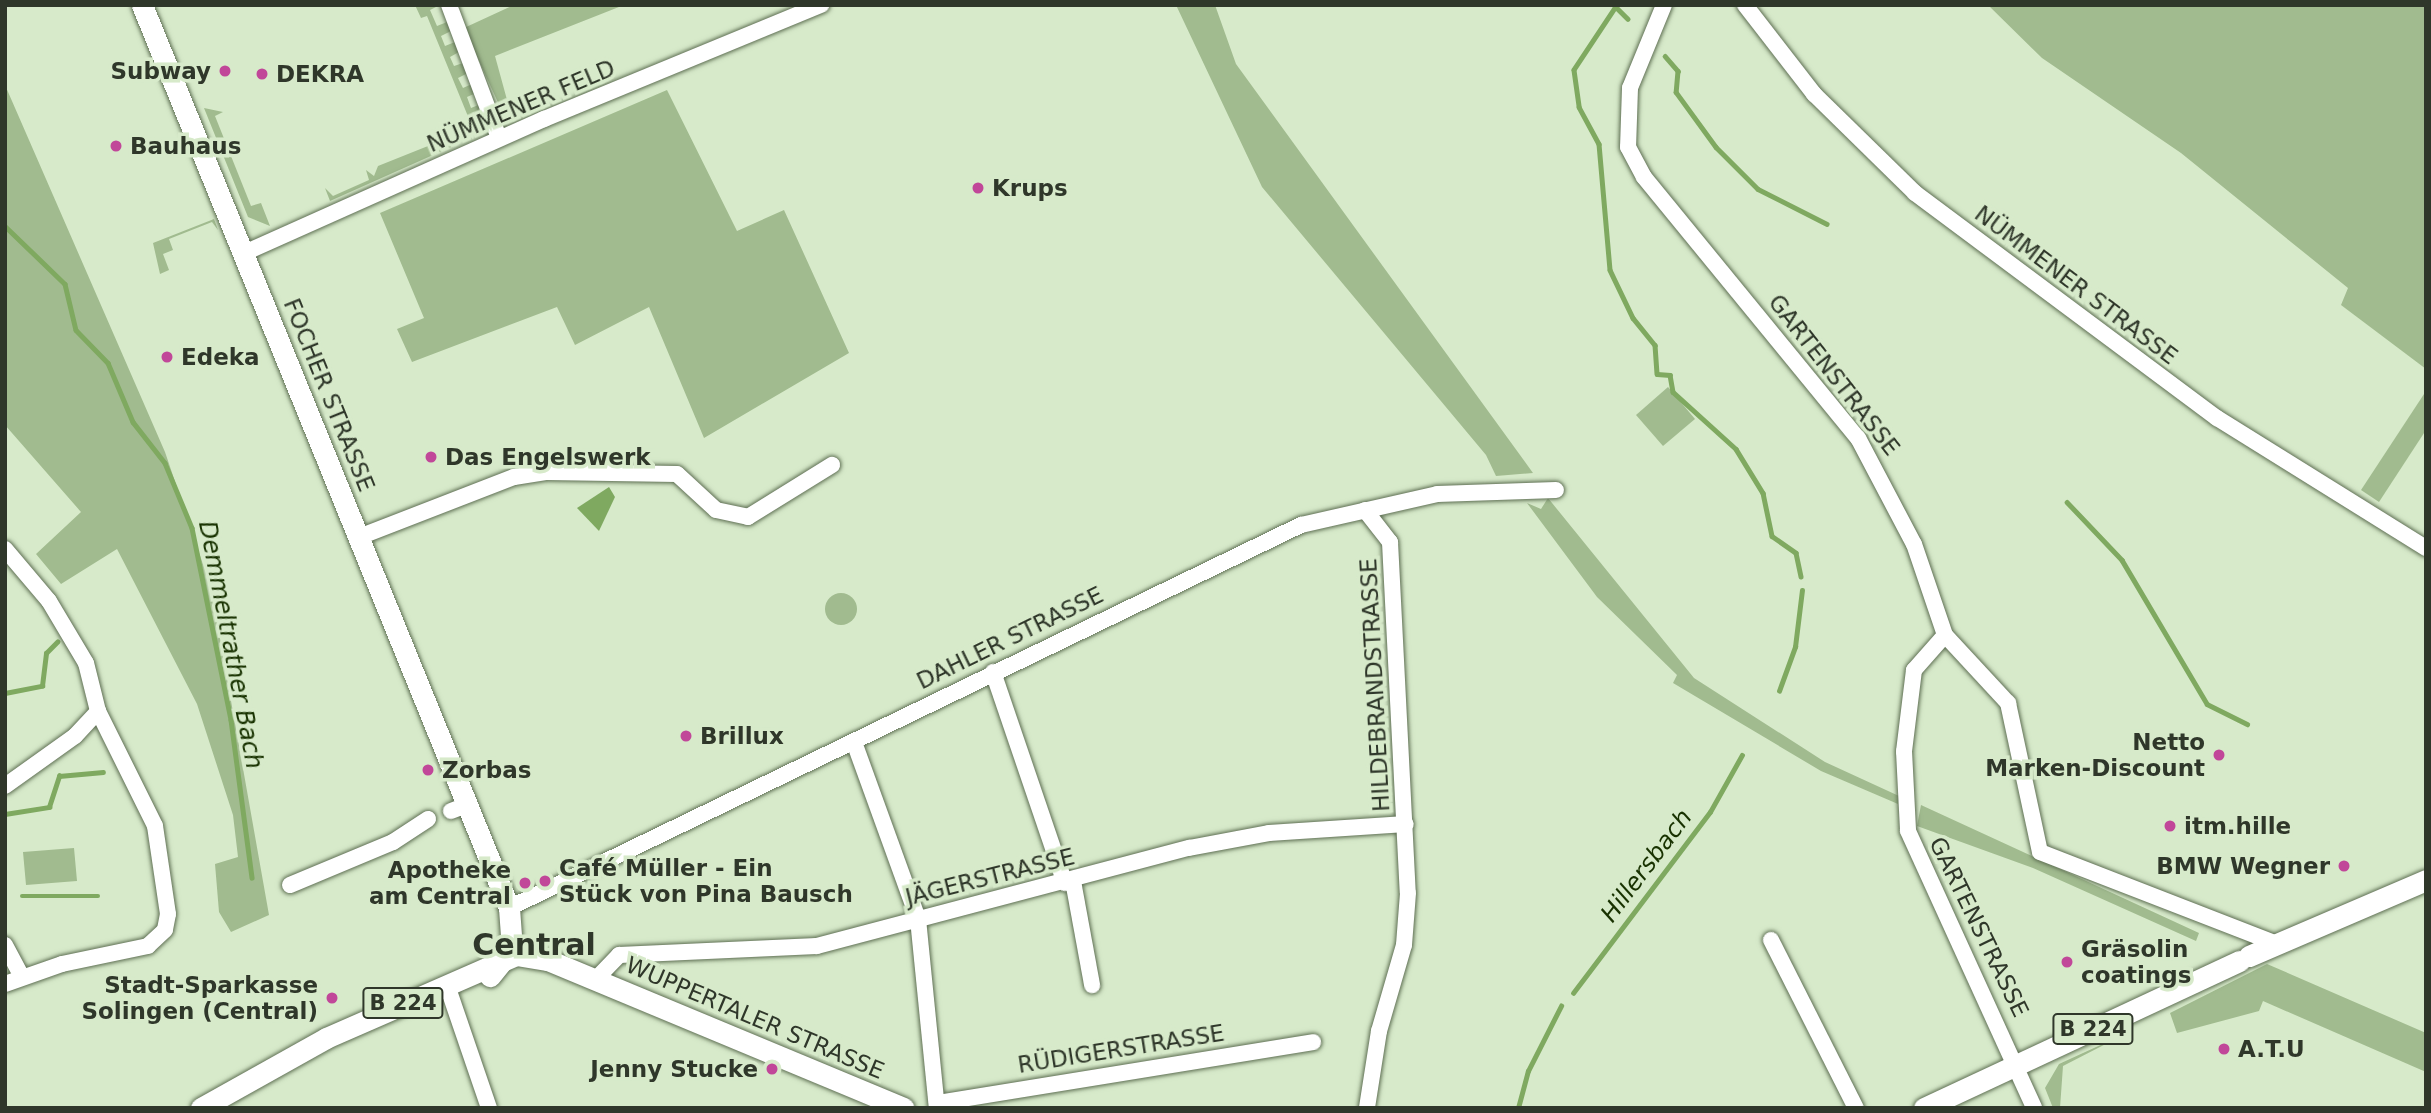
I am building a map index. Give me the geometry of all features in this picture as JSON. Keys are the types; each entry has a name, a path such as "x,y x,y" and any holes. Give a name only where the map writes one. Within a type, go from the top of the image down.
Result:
{"main road":[{"name":"FOCHER STRASSE","path":"142,5 359,537 459,808 511,915 548,960"},
{"name":"B 224","path":"1924,1108 2275,943 2426,880"},
{"path":"507,957 511,915"},
{"name":"B 224","path":"275,1072 326,1038 507,957 548,960"},
{"name":"B 224","path":"489,976 507,957"},
{"name":"B 224","path":"201,1108 275,1072 326,1055 489,976 548,960"},
{"name":"WUPPERTALER STRASSE","path":"548,960 874,1103 903,1108"}],"street":[{"path":"449,5 499,138"},
{"name":"NÜMMENER FELD","path":"242,254 499,138 821,5"},
{"name":"GARTENSTRASSE","path":"1664,5 1626,102 1635,162 1858,438 1893,496 1945,635 1914,670 1904,751 1908,831 2019,1064 2034,1108"},
{"name":"NÜMMENER STRASSE","path":"1745,5 1814,94 1915,193 2217,418 2426,548"},
{"path":"359,537 514,477 546,472 677,474 716,510 748,517 832,464"},
{"name":"DAHLER STRASSE","path":"511,915 993,672 1301,525 1437,494 1556,489"},
{"name":"HILDEBRANDSTRASSE","path":"1365,510 1390,542 1406,824"},
{"path":"5,549 49,601 81,654 98,711 159,838 167,898 164,930 148,946 22,977 5,984"},
{"path":"1945,635 2008,703 2039,852 2275,943"},
{"path":"993,672 1069,882 1092,985"},
{"path":"5,786 75,736 98,711"},
{"path":"854,742 918,919 937,1105"},
{"path":"290,885 428,820"},
{"path":"1367,1108 1407,924 1406,824"},
{"name":"JÄGERSTRASSE","path":"595,980 618,955 817,946 1269,833 1406,824"},
{"path":"1771,940 1856,1108"},
{"path":"5,945 22,977"},
{"path":"450,994 489,1108"},
{"name":"RÜDIGERSTRASSE","path":"937,1105 1313,1042"}],"shaded area":[{"path":"415,5 440,5 430,10 437,26 447,22 451,31 441,36 445,46 455,42 459,52 450,57 454,66 463,63 468,73 458,78 463,88 472,84 476,93 467,97 471,108 481,104 487,131 476,136 427,16 421,18"},
{"path":"514,5 624,5 495,56 512,118 506,120 464,28"},
{"path":"1176,5 1215,5 1236,64 1533,473 1496,476 1486,455 1262,187"},
{"path":"1988,5 2426,5 2426,369 2341,305 2348,288 2181,153 2042,58"},
{"path":"5,85 165,452 211,588 269,915 231,932 219,912 215,864 238,857 233,815 197,704 117,549 61,584 36,554 81,512 5,425"},
{"path":"667,90 737,231 784,210 849,353 704,438 649,307 575,345 557,307 412,362 397,329 424,318 380,213"},
{"path":"204,108 223,112 215,116 251,206 261,203 270,226 248,217"},
{"path":"448,138 451,147 330,201 325,188 333,196 369,180 366,170 374,176 378,166"},
{"path":"214,219 218,230 212,222 169,239 173,250 163,254 169,270 160,274 153,243"},
{"path":"1668,387 1695,419 1663,446 1636,415"},
{"path":"2426,391 2426,430 2379,502 2361,490"},
{"path":"609,487 615,497 599,531 577,508"},
{"path":"1548,498 1694,678 1825,762 1899,796 1898,804 1821,771 1673,683 1677,675 1597,597 1527,503 1541,509"},
{"path":"841,593 852,598 857,609 852,620 841,625 830,620 825,609 830,598"},
{"path":"1921,805 2199,933 2196,941 2033,868 1917,826"},
{"path":"74,848 77,881 26,885 23,852"},
{"path":"2267,964 2426,1033 2426,1072 2263,1001 2259,1011 2177,1033 2170,1013"},
{"path":"2131,1031 2063,1066 2060,1108 2053,1108 2045,1088 2059,1064"}],"waterway":[{"path":"1615,6 1628,19"},
{"name":"Hillersbach","path":"1615,8 1574,70 1579,107 1599,144 1610,270 1633,318 1655,345 1657,374 1670,375 1673,392 1736,449 1763,493 1772,536 1796,553 1801,576"},
{"path":"1665,56 1678,71 1676,92 1716,147 1758,189 1827,224"},
{"name":"Demmeltrather Bach","path":"5,226 65,284 76,330 108,363 133,422 165,463 192,528 231,720 252,878"},
{"path":"2067,502 2122,560 2207,704 2247,724"},
{"name":"Hillersbach","path":"1779,691 1795,647 1802,590"},
{"path":"5,693 42,686 46,653 57,642"},
{"name":"Hillersbach","path":"1573,993 1710,812 1742,755"},
{"path":"5,814 49,807 59,776 103,772"},
{"path":"22,896 98,896"},
{"name":"Hillersbach","path":"1518,1108 1528,1071 1561,1006"}],"place":[{"name":"Subway","path":"225,71"},
{"name":"DEKRA","path":"262,74"},
{"name":"Bauhaus","path":"116,146"},
{"name":"Krups","path":"978,188"},
{"name":"Edeka","path":"167,357"},
{"name":"Das Engelswerk","path":"431,457"},
{"name":"Brillux","path":"686,736"},
{"name":"Netto Marken-Discount","path":"2219,755"},
{"name":"Zorbas","path":"428,770"},
{"name":"itm.hille","path":"2170,826"},
{"name":"BMW Wegner","path":"2344,866"},
{"name":"Café Müller - Ein Stück von Pina Bausch","path":"545,881"},
{"name":"Apotheke am Central","path":"525,883"},
{"name":"Gräsolin coatings","path":"2067,962"},
{"name":"Stadt-Sparkasse Solingen (Central)","path":"332,998"},
{"name":"A.T.U","path":"2224,1049"},
{"name":"Jenny Stucke","path":"772,1069"}],"district":[{"name":"Central","path":"534,945"}]}
